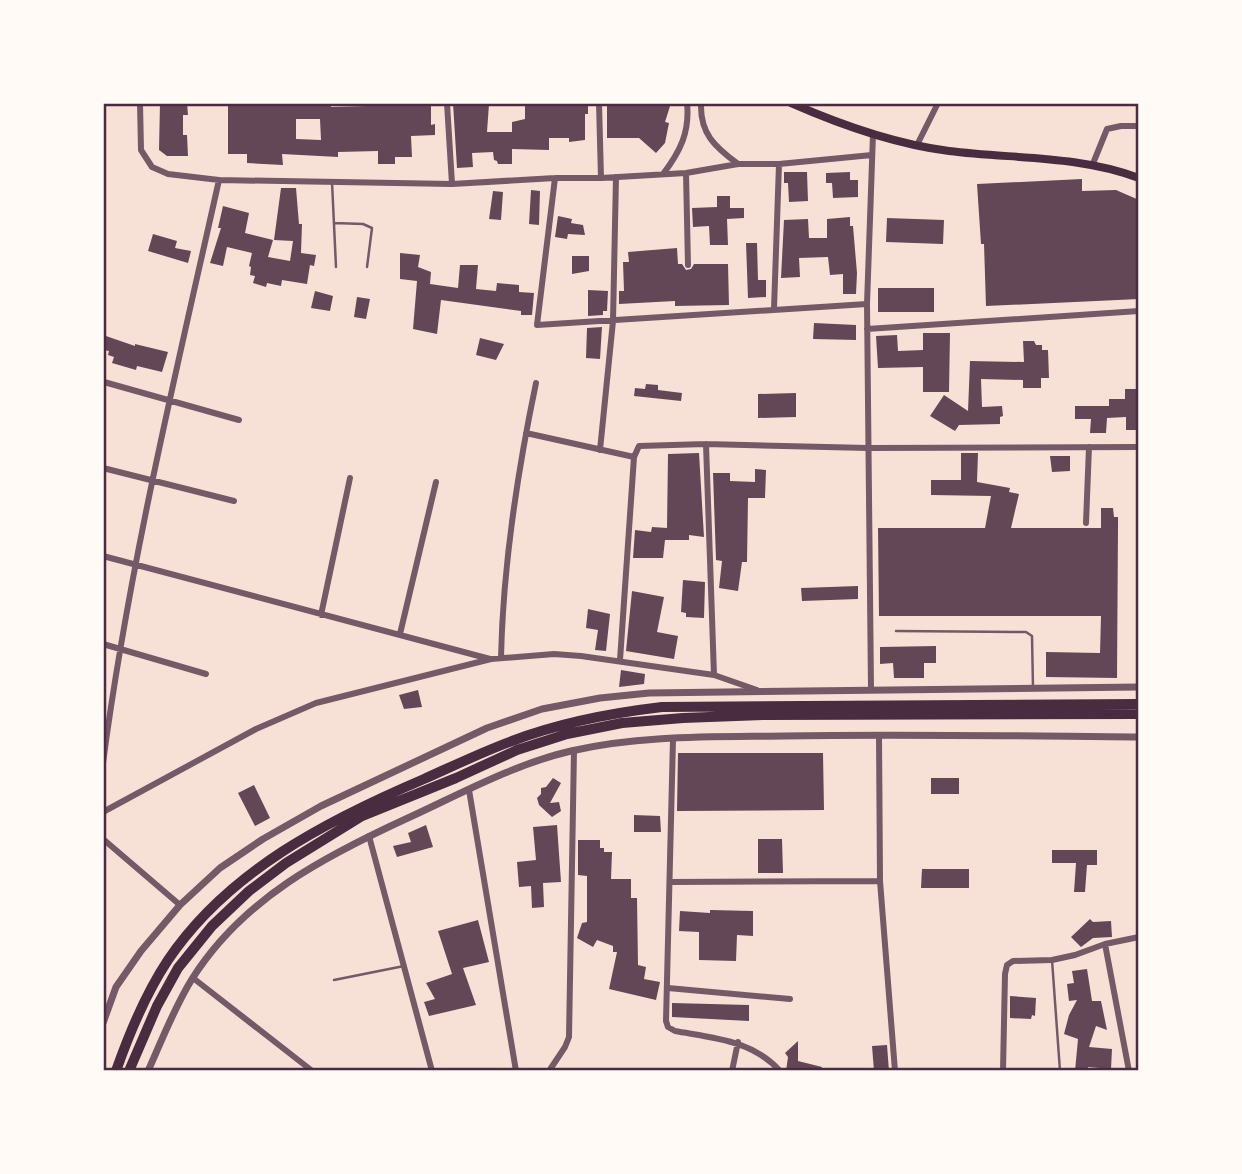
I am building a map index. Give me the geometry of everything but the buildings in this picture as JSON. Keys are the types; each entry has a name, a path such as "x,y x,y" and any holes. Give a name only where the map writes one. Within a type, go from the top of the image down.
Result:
{"main road":[{"path":"791,103 873,134 917,145 949,151 1070,160 1139,178"},
{"path":"116,1071 147,998 168,960 203,918 237,884 283,851 358,807 513,740 623,712 662,707 1139,704"},
{"path":"129,1071 157,1006 178,968 212,926 249,891 286,863 362,816 517,750 567,734 622,723 683,719 764,715 1139,714"}],"street":[{"path":"140,103 141,150 152,167 168,174 219,180 452,184 686,173 738,164 779,164 872,155"},
{"path":"447,103 452,184"},
{"path":"599,103 601,178"},
{"path":"663,174 679,152 688,116 687,103"},
{"path":"701,103 704,128 715,146 738,164"},
{"path":"917,145 938,103"},
{"path":"688,116 701,116"},
{"path":"1092,166 1107,130 1121,126 1139,126"},
{"path":"871,689 867,304 873,134"},
{"path":"774,309 779,164"},
{"path":"686,173 688,265"},
{"path":"600,450 612,321 616,177"},
{"path":"555,178 537,325 867,304"},
{"path":"103,763 105,732 136,565 169,400 219,180"},
{"path":"867,329 1139,311"},
{"path":"104,382 239,420"},
{"path":"501,658 502,602 507,553 536,383"},
{"path":"526,433 634,457"},
{"path":"706,444 714,675"},
{"path":"621,660 634,457 639,446 706,444 868,448 1139,447"},
{"path":"1086,523 1089,447"},
{"path":"103,468 234,501"},
{"path":"321,615 350,478"},
{"path":"400,634 436,482"},
{"path":"103,556 491,659"},
{"path":"103,644 206,674"},
{"path":"103,812 256,729 316,703 491,659 554,654 621,660 714,675 757,690"},
{"path":"103,1023 116,987 141,951 180,905 220,868 263,839 321,806 487,728 542,709 600,698 649,693 1139,687"},
{"path":"879,735 880,881 895,1071"},
{"path":"148,1071 193,978 231,930 256,905 292,878 369,836 538,760 574,750 673,739 879,735 1139,737"},
{"path":"673,739 666,1021 668,1027 675,1031 738,1042 758,1052 780,1071"},
{"path":"549,1071 569,1037 574,750"},
{"path":"469,790 516,1071"},
{"path":"369,836 432,1071"},
{"path":"103,839 180,905"},
{"path":"670,882 880,881"},
{"path":"1003,1071 1007,965 1013,961 1052,960 1139,937"},
{"path":"1105,944 1129,1071"},
{"path":"193,978 311,1070"},
{"path":"668,989 790,999"},
{"path":"732,1071 738,1042"}],"lane":[{"path":"332,181 336,267"},
{"path":"334,223 363,224 372,228 367,267"},
{"path":"896,631 1026,632 1032,636 1033,688"},
{"path":"1052,960 1060,1071"},
{"path":"334,980 404,966"}]}
